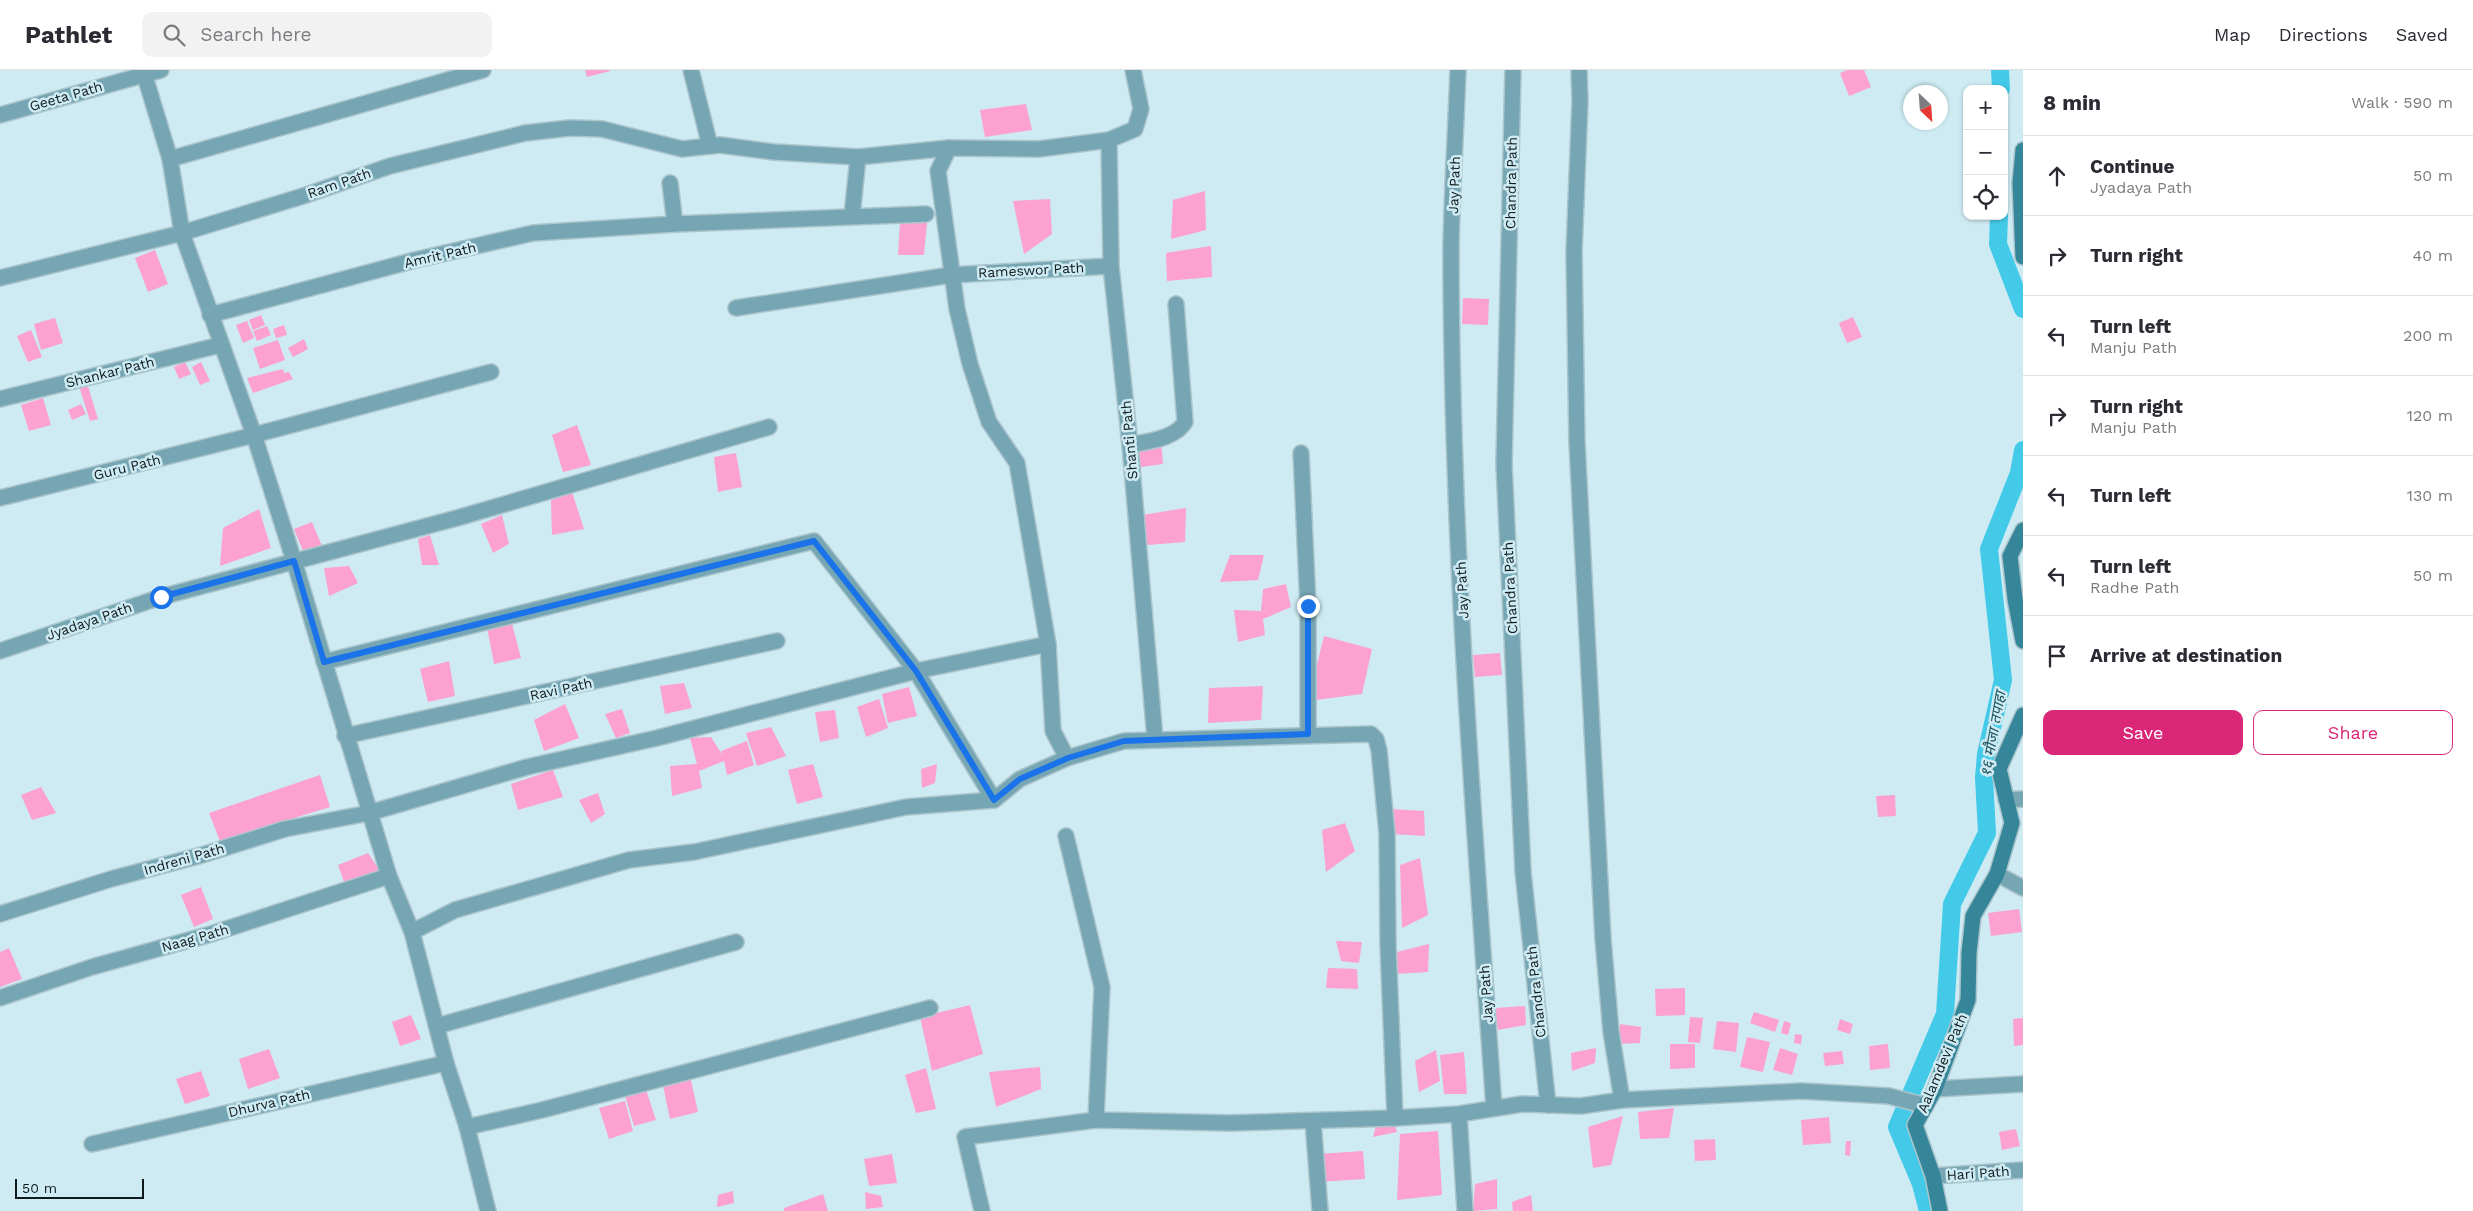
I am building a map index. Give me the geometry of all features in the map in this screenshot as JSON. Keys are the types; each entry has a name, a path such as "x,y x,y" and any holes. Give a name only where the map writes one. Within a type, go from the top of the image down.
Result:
{"street":[{"name":"Geeta Path","path":"0,115 144,72 160,70"},
{"path":"170,159 483,70"},
{"path":"691,70 710,146 858,157 949,148 1039,149 1109,140 1135,129 1142,109 1133,70"},
{"name":"Jay Path","path":"1458,70 1452,246 1456,489 1477,864 1494,1108"},
{"name":"Chandra Path","path":"1513,70 1504,464 1523,872 1548,1105"},
{"path":"1579,70 1580,101 1574,252 1578,443 1603,939 1611,1032 1622,1100"},
{"path":"144,72 170,159 182,233 220,345 254,435 389,876 412,932 446,1063 467,1127 488,1211"},
{"name":"Ram Path","path":"0,278 182,233 303,196 390,166 525,133 570,128 602,129 682,149 710,146"},
{"name":"Shanti Path","path":"1109,140 1111,266 1130,445 1155,738"},
{"path":"949,148 938,171 952,275 970,364 989,422 1017,463 1048,644 1053,731 1068,758"},
{"path":"2023,150 2020,183 2023,257"},
{"path":"852,216 858,157"},
{"path":"670,183 675,224"},
{"name":"Amrit Path","path":"210,315 416,260 533,233 675,224 926,214"},
{"name":"Rameswor Path","path":"736,308 952,275 1111,266"},
{"path":"1130,445 1174,434 1181,429 1185,422 1176,304"},
{"name":"Shankar Path","path":"0,400 220,345"},
{"name":"Guru Path","path":"0,498 254,435 491,372"},
{"name":"Jyadaya Path","path":"0,652 161,597 457,518 769,427"},
{"path":"1301,454 1306,555 1308,734"},
{"path":"2023,530 2010,556 2023,641"},
{"path":"324,662 814,541 916,671 994,800"},
{"name":"Ravi Path","path":"346,736 777,641"},
{"name":"Indreni Path","path":"0,914 111,879 202,855 285,829 369,813 527,767 657,738 916,671 1048,644"},
{"name":"Aalamdevi Path","path":"1940,1211 1932,1176 1915,1125 1935,1089 1968,1000 1973,916 1997,874 2012,823 1999,769 2023,715"},
{"path":"412,932 454,910 629,860 694,852 906,807 994,800 1020,779 1068,758 1124,741 1155,738 1243,738 1308,734 1371,734 1376,739 1379,750 1387,834 1388,945 1395,1118"},
{"path":"2006,800 2023,799"},
{"path":"1066,836 1102,987 1096,1120"},
{"path":"1997,874 2023,888"},
{"name":"Naag Path","path":"0,998 92,967 211,934 389,876"},
{"path":"437,1026 736,942"},
{"path":"467,1127 542,1110 930,1008"},
{"name":"Dhurva Path","path":"92,1144 446,1063"},
{"path":"1935,1089 2023,1084"},
{"path":"982,1211 965,1137 1096,1120 1211,1123 1395,1118 1459,1114 1522,1104 1581,1106 1622,1100 1802,1090 1889,1096 1926,1106"},
{"path":"1459,1114 1465,1211"},
{"path":"1313,1121 1320,1211"},
{"name":"Hari Path","path":"1932,1176 2023,1170"}],"building":[{"path":"585,70 610,70 610,71 587,77"},
{"path":"1847,70 1864,70 1871,87 1849,96 1840,73"},
{"path":"1026,104 1032,130 985,137 980,110"},
{"path":"1205,191 1206,230 1171,239 1173,200"},
{"path":"1050,199 1052,234 1024,254 1013,201"},
{"path":"900,223 927,223 924,255 898,255"},
{"path":"1211,246 1212,277 1167,281 1166,253"},
{"path":"155,250 168,284 148,292 135,258"},
{"path":"1463,298 1489,299 1488,325 1462,324"},
{"path":"261,315 265,325 253,330 249,320"},
{"path":"1853,317 1862,337 1847,343 1839,323"},
{"path":"55,318 63,343 41,350 34,324"},
{"path":"247,321 254,338 243,343 236,325"},
{"path":"284,325 287,335 276,338 273,329"},
{"path":"267,326 271,335 257,341 253,331"},
{"path":"31,330 42,357 28,362 17,336"},
{"path":"304,339 308,349 293,357 288,348"},
{"path":"278,340 285,360 260,369 253,348"},
{"path":"185,362 191,374 179,379 174,367"},
{"path":"201,362 210,381 200,385 192,367"},
{"path":"283,369 284,373 289,372 293,379 253,393 247,378"},
{"path":"87,383 98,419 90,421 79,386"},
{"path":"43,398 51,425 29,431 21,405"},
{"path":"81,404 86,414 72,420 68,410"},
{"path":"577,425 591,465 563,472 552,435"},
{"path":"1161,439 1163,464 1135,468 1134,446"},
{"path":"736,453 742,487 718,492 714,457"},
{"path":"572,492 584,529 552,535 551,500"},
{"path":"1186,508 1185,542 1148,545 1136,516"},
{"path":"259,509 271,548 220,566 223,528"},
{"path":"502,515 509,544 493,553 481,524"},
{"path":"312,522 324,551 305,556 294,529"},
{"path":"430,535 439,565 422,565 418,539"},
{"path":"1230,555 1264,555 1258,580 1220,582"},
{"path":"349,566 358,583 329,596 324,568"},
{"path":"1286,584 1291,607 1263,619 1265,635 1238,642 1234,610 1261,611 1263,589"},
{"path":"510,616 521,658 494,664 486,622"},
{"path":"1324,636 1372,649 1362,694 1308,701"},
{"path":"1500,653 1502,675 1475,677 1473,655"},
{"path":"449,661 455,696 428,702 420,669"},
{"path":"684,683 692,708 665,714 660,686"},
{"path":"1263,686 1261,720 1208,723 1209,688"},
{"path":"909,687 917,716 888,723 882,694"},
{"path":"879,699 888,728 866,737 857,707"},
{"path":"565,704 579,738 544,751 534,720"},
{"path":"622,709 630,733 616,738 605,714"},
{"path":"835,710 839,738 820,742 815,712"},
{"path":"771,727 786,756 757,766 746,733"},
{"path":"711,737 723,756 721,751 747,741 754,765 727,775 724,761 699,771 702,788 672,796 670,766 697,764 690,738"},
{"path":"813,764 823,797 797,804 788,770"},
{"path":"937,764 935,783 922,788 921,769"},
{"path":"553,770 563,797 518,810 511,784"},
{"path":"320,775 330,807 220,841 209,813"},
{"path":"41,787 56,813 32,820 21,795"},
{"path":"598,793 605,814 591,823 579,800"},
{"path":"1895,795 1896,816 1878,817 1876,796"},
{"path":"1391,809 1424,811 1425,836 1391,834"},
{"path":"1345,823 1355,851 1326,872 1322,830"},
{"path":"368,853 380,871 344,882 338,865"},
{"path":"1420,858 1428,915 1402,928 1400,865"},
{"path":"201,887 213,919 194,927 181,895"},
{"path":"2019,909 2022,932 1991,936 1988,913"},
{"path":"1336,941 1362,942 1359,963 1341,961"},
{"path":"1429,944 1428,972 1396,974 1397,952"},
{"path":"9,948 22,979 0,987 0,952"},
{"path":"1328,968 1357,969 1358,989 1326,988"},
{"path":"1685,988 1685,1015 1656,1016 1655,989"},
{"path":"970,1005 983,1054 932,1071 920,1017"},
{"path":"1525,1006 1526,1025 1498,1030 1495,1008"},
{"path":"1754,1012 1779,1020 1775,1032 1750,1023"},
{"path":"411,1015 421,1039 400,1046 392,1022"},
{"path":"1690,1017 1703,1018 1700,1043 1688,1042"},
{"path":"2023,1018 2023,1045 2014,1046 2013,1019"},
{"path":"1840,1019 1853,1024 1850,1034 1837,1030"},
{"path":"1717,1021 1739,1023 1736,1052 1713,1049"},
{"path":"1784,1021 1791,1023 1788,1035 1781,1033"},
{"path":"1620,1024 1641,1027 1640,1043 1618,1044"},
{"path":"1795,1034 1802,1035 1801,1044 1794,1043"},
{"path":"1747,1037 1770,1042 1763,1072 1740,1067"},
{"path":"1670,1044 1695,1044 1695,1068 1670,1069"},
{"path":"1888,1044 1890,1068 1870,1070 1869,1046"},
{"path":"1596,1048 1595,1063 1572,1071 1571,1053"},
{"path":"1780,1048 1798,1054 1792,1075 1773,1070"},
{"path":"269,1049 280,1078 248,1089 239,1059"},
{"path":"1436,1050 1440,1081 1419,1092 1415,1061"},
{"path":"1842,1051 1844,1064 1825,1066 1823,1053"},
{"path":"1464,1052 1467,1094 1444,1094 1440,1055"},
{"path":"1040,1067 1041,1089 996,1107 989,1072"},
{"path":"926,1068 936,1109 916,1113 905,1075"},
{"path":"201,1071 210,1096 185,1104 176,1079"},
{"path":"690,1076 698,1112 670,1119 662,1081"},
{"path":"645,1087 656,1120 634,1126 624,1092"},
{"path":"625,1101 633,1131 609,1139 599,1108"},
{"path":"1674,1108 1669,1138 1640,1139 1638,1112"},
{"path":"1623,1116 1611,1165 1593,1168 1588,1127"},
{"path":"1829,1117 1831,1143 1803,1145 1801,1120"},
{"path":"1377,1122 1394,1122 1397,1132 1373,1137"},
{"path":"2016,1129 2020,1146 2002,1150 1999,1132"},
{"path":"1438,1131 1442,1195 1397,1200 1400,1134"},
{"path":"1715,1139 1716,1160 1695,1161 1694,1140"},
{"path":"1846,1141 1851,1141 1850,1156 1845,1155"},
{"path":"1363,1151 1365,1179 1318,1182 1318,1154"},
{"path":"892,1154 897,1183 869,1186 864,1159"},
{"path":"1497,1179 1497,1209 1473,1211 1475,1184"},
{"path":"733,1191 734,1203 717,1207 718,1195"},
{"path":"865,1192 881,1196 883,1207 866,1209"},
{"path":"823,1194 828,1211 784,1211 784,1208"},
{"path":"1531,1195 1533,1211 1513,1211 1512,1202"}],"waterway":[{"name":"१६ मौजा तपाहा","path":"2000,70 2001,85"},
{"name":"१६ मौजा तपाहा","path":"1999,220 1998,244 2023,309"},
{"name":"१६ मौजा तपाहा","path":"1928,1211 1921,1184 1897,1127 1945,1014 1952,904 1987,833 1984,778 1986,754 2003,680 1989,549 2019,473 2023,450"}],"route":[{"path":"161,597 294,561 324,662 814,541 827,561 916,671 994,800 1020,779 1068,758 1124,741 1155,738 1243,738 1308,734 1308,606"}]}
